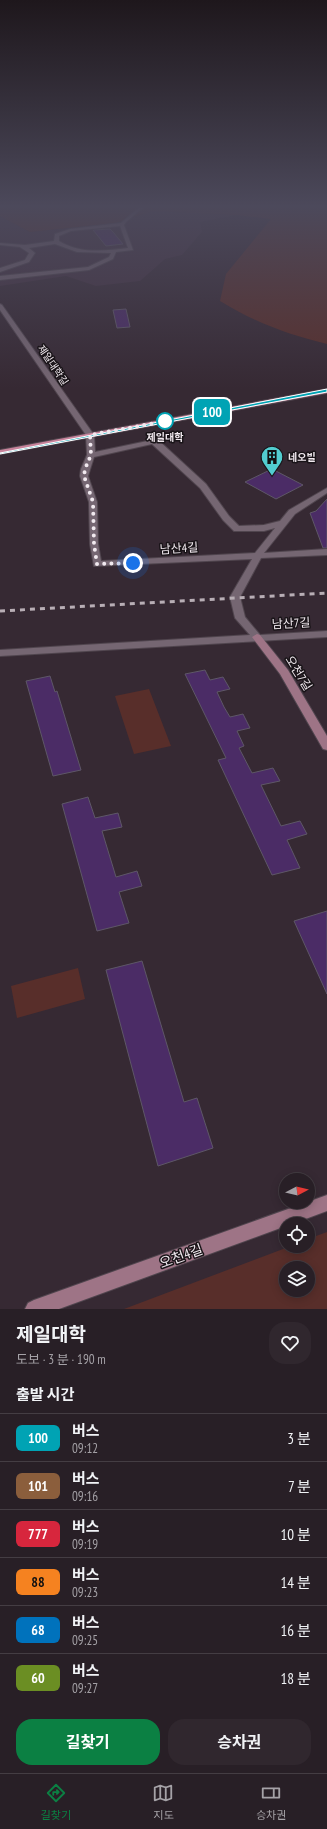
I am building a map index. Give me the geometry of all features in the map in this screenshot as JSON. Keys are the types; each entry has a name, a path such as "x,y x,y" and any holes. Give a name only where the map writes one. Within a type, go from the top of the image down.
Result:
{"main road":[{"path":"0,452 327,391"}],"street":[{"path":"0,270 10,267"},
{"path":"0,278 91,267"},
{"name":"제일대학길","path":"0,306 90,435"},
{"path":"90,435 91,455 154,441 204,486 226,518 237,529 264,528 284,523"},
{"name":"남산4길","path":"91,455 85,469 84,476 93,502 94,544 97,564 327,552"},
{"path":"257,637 240,618 235,597 258,555 292,512 327,490"},
{"name":"남산7길","path":"0,654 257,637 327,634"},
{"name":"오천7길","path":"257,637 284,672 327,746"},
{"name":"오천4길","path":"34,1309 327,1203"}],"shaded area":[{"path":"0,267 156,267 140,281 96,286 66,276 0,286"},
{"path":"232,267 327,267 327,344 272,327 233,309 220,301 226,274"},
{"path":"149,689 171,746 134,754 115,696"},
{"path":"78,968 85,999 17,1018 11,986"},
{"path":"327,1232 327,1309 124,1309 279,1251 279,1253 315,1253 315,1236"}],"building":[{"path":"126,309 130,327 117,328 113,310"},
{"name":"네오빌","path":"272,469 303,485 276,499 245,482"},
{"path":"327,499 327,548 323,548 310,513 316,511"},
{"path":"205,670 210,680 223,677 230,689 217,692 224,707 230,717 243,714 250,728 237,731 244,746 239,748 252,773 273,768 280,781 261,785 281,826 300,821 307,834 287,840 300,868 272,875 218,760 226,758 185,674"},
{"path":"50,676 55,692 57,691 81,770 53,776 26,681"},
{"path":"88,797 95,818 118,813 122,827 102,831 116,877 137,871 142,886 119,892 129,923 97,931 62,804"},
{"path":"327,911 327,994 294,921"},
{"path":"142,961 184,1102 197,1098 213,1148 158,1166 106,970"}],"railway":[{"path":"0,611 327,593"}],"bus line":[{"name":"100","path":"0,453 327,391"}],"place":[{"name":"제일대학","path":"165,421"},
{"name":"네오빌","path":"272,476"}],"route":[{"path":"133,563 97,564 94,544 93,502 84,476 85,469 91,455 90,435 172,420 165,421"}]}
